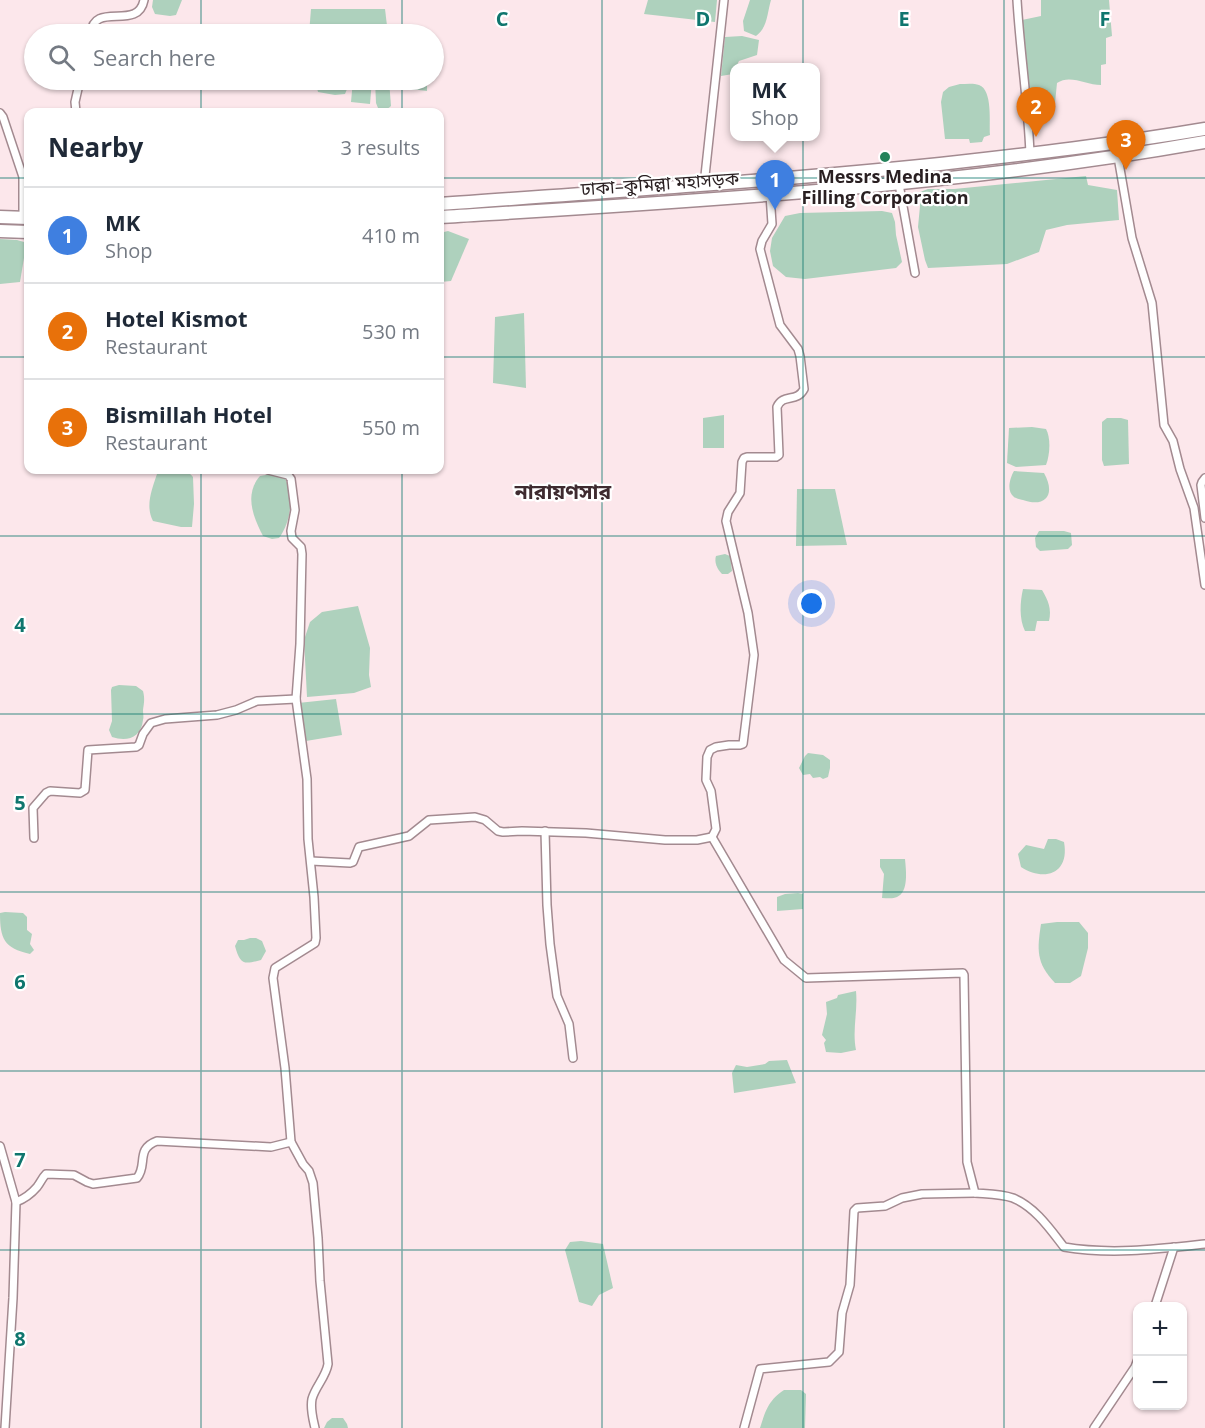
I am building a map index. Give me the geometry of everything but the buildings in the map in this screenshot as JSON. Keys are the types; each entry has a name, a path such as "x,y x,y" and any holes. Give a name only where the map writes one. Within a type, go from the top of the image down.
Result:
{"highway":[{"name":"ঢাকা–কুমিল্লা মহাসড়ক","path":"444,204 849,173 1030,154 1141,140 1205,129"},
{"name":"ঢাকা–কুমিল্লা মহাসড়ক","path":"444,217 652,204 899,184 1118,157 1205,142"},
{"path":"849,173 851,187"},
{"path":"0,217 24,218"},
{"path":"0,231 24,232"}],"street":[{"path":"92,24 101,14 130,14 138,11 144,0"},
{"path":"704,185 724,0"},
{"path":"1017,0 1019,38 1029,116 1030,154"},
{"path":"76,108 78,90"},
{"path":"0,113 23,177 24,191"},
{"path":"1118,157 1132,238 1152,303 1164,425 1173,441 1194,508 1205,585"},
{"path":"899,184 915,273"},
{"path":"712,837 716,829 711,791 706,780 707,757 710,750 716,747 744,744 754,655 748,614 726,521 728,512 740,493 744,458 779,455 777,407 782,400 797,397 804,389 798,349 780,326 760,249 772,224 770,194"},
{"path":"284,474 291,479 295,510 292,538 301,547 302,554 296,699 307,779 308,839 316,938 315,943 275,968 273,978 285,1068 291,1142 309,1171 313,1183 328,1364 312,1400 315,1428"},
{"path":"1205,478 1201,485 1205,518"},
{"path":"34,838 33,808 46,792 80,794 85,790 87,750 136,747 151,723 165,719 217,715 256,701 296,699"},
{"path":"311,861 350,863 353,862 359,847 409,836 429,820 475,817 485,820 498,831 586,833 655,840 697,840 712,837"},
{"path":"545,831 550,944 557,996 569,1024 573,1058"},
{"path":"712,837 784,960 806,978 963,973 967,1162 975,1193"},
{"path":"16,1202 23,1200 35,1190 46,1174 74,1175 93,1184 137,1179 140,1175 144,1149 157,1141 271,1147 291,1142"},
{"path":"0,1146 16,1202 5,1428"},
{"path":"744,1428 759,1368 829,1362 839,1352 842,1313 850,1285 854,1211 857,1208 885,1206 902,1198 922,1194 975,1193 1012,1198 1026,1206 1041,1218 1065,1247 1085,1250 1142,1250 1205,1244"},
{"path":"1156,1302 1174,1247"},
{"path":"1094,1428 1133,1370"}],"shaded area":[{"path":"153,0 182,0 176,15 170,16 155,14 152,7"},
{"path":"648,0 717,0 715,22 644,14"},
{"path":"750,0 771,0 765,24 756,36 744,31 743,21"},
{"path":"1041,0 1109,0 1112,36 1106,38 1106,64 1101,65 1101,85 1073,80 1062,81 1057,83 1055,103 1047,106 1029,104 1022,20 1041,16"},
{"path":"311,9 385,9 387,24 310,24"},
{"path":"742,36 759,40 757,55 738,63 730,63 730,74 721,76 725,37"},
{"path":"960,84 979,85 986,93 990,135 984,137 982,142 970,143 969,139 945,139 941,102 943,92 949,87"},
{"path":"318,90 347,90 345,94 335,95"},
{"path":"352,90 371,90 370,104 351,102"},
{"path":"375,90 390,90 391,106 378,108"},
{"path":"1086,176 1088,185 1117,190 1119,220 1067,225 1046,230 1039,252 1007,264 928,268 918,227 920,192 928,189 954,189"},
{"path":"882,211 892,213 895,222 902,262 896,268 805,279 786,277 773,266 770,251 772,238 785,216 800,213"},
{"path":"448,231 469,239 451,281 444,282 444,232"},
{"path":"0,239 24,242 20,282 0,284"},
{"path":"524,313 526,388 493,383 495,317"},
{"path":"724,415 724,448 703,448 703,418"},
{"path":"1107,418 1128,420 1129,464 1104,466 1102,422"},
{"path":"1009,428 1046,429 1048,433 1049,447 1046,465 1016,467 1007,463"},
{"path":"1014,471 1044,473 1049,487 1047,497 1043,501 1031,502 1014,497 1009,488"},
{"path":"157,474 190,474 193,477 192,527 153,521 150,497"},
{"path":"272,474 284,477 290,491 290,508 289,516 279,538 272,539 263,536 253,513 251,498 252,490 260,476"},
{"path":"797,489 835,489 847,545 796,546"},
{"path":"1039,531 1071,533 1072,545 1068,549 1040,551 1036,547 1035,538"},
{"path":"725,554 730,556 732,571 722,574 716,565 715,558"},
{"path":"1023,589 1042,590 1049,605 1049,621 1037,621 1035,631 1025,631 1023,626 1021,599"},
{"path":"358,606 370,648 371,687 354,693 307,697 304,640 310,622 322,612"},
{"path":"136,686 144,694 142,726 136,735 128,739 112,737 109,730 112,721 111,690 112,687"},
{"path":"336,699 342,735 306,741 298,703"},
{"path":"808,753 823,755 830,760 828,777 823,779 813,778 810,774 803,775 799,768"},
{"path":"1048,839 1064,842 1065,853 1059,868 1046,874 1038,874 1021,867 1018,854 1026,845 1044,849"},
{"path":"880,859 905,859 905,886 897,897 882,898 884,874 880,867"},
{"path":"803,894 803,909 777,911 777,897"},
{"path":"0,913 23,913 27,917 27,930 32,934 30,944 34,950 30,954 14,949 5,941 1,930"},
{"path":"1079,922 1088,933 1088,948 1081,976 1070,983 1055,983 1044,969 1039,956 1041,924"},
{"path":"250,938 262,941 266,951 261,960 246,963 241,960 235,946 238,940"},
{"path":"856,991 856,1050 841,1053 826,1052 824,1043 826,1040 822,1035 827,1014 826,1002 837,998 838,995"},
{"path":"787,1060 796,1083 734,1093 732,1073 736,1065 747,1067 765,1064 769,1061"},
{"path":"570,1242 603,1244 613,1288 599,1295 592,1306 579,1302 565,1250"},
{"path":"784,1390 801,1390 806,1394 805,1428 760,1428 768,1406"},
{"path":"332,1418 343,1418 348,1428 324,1428"}],"place":[{"name":"Hotel Kismot","path":"1036,137"},
{"name":"Messrs Medina Filling Corporation","path":"885,157"},
{"name":"Bismillah Hotel","path":"1126,170"},
{"name":"MK","path":"775,210"}],"district":[{"name":"নারায়ণসার","path":"563,492"}]}
